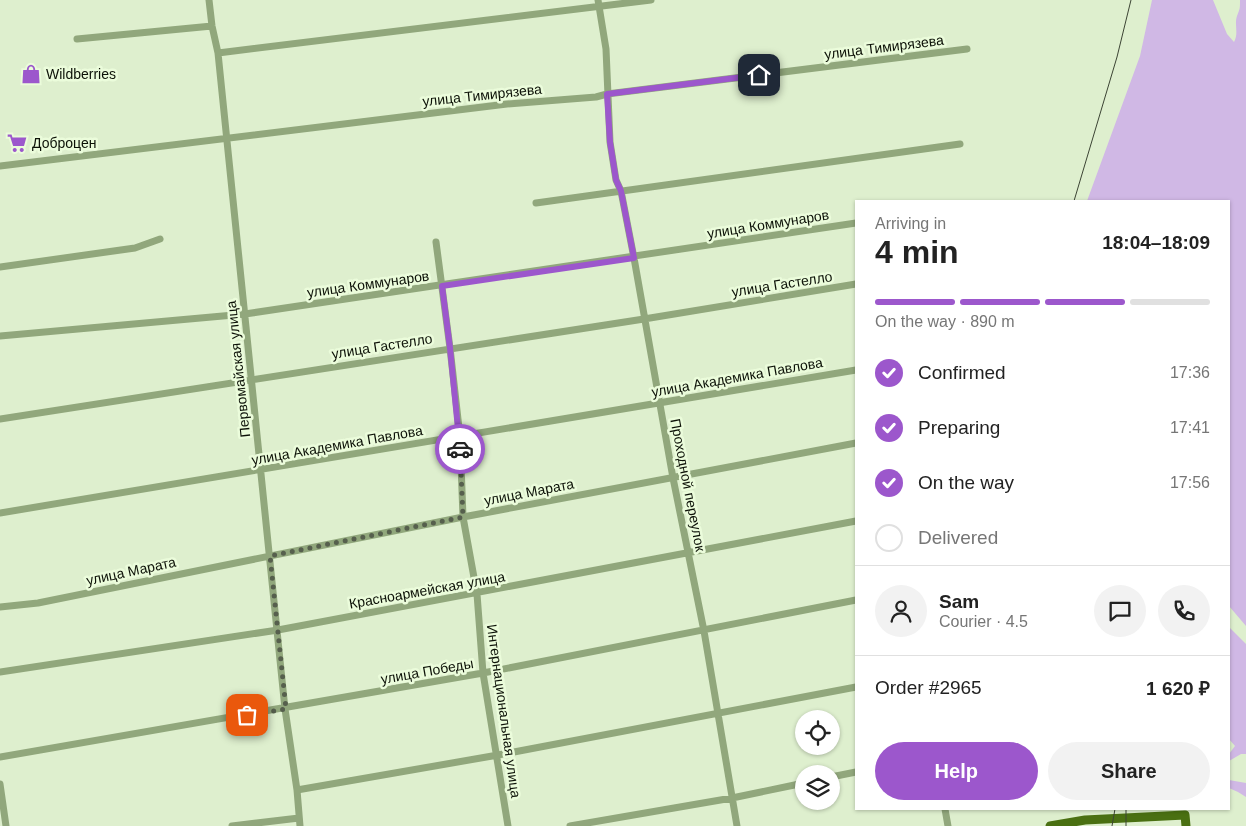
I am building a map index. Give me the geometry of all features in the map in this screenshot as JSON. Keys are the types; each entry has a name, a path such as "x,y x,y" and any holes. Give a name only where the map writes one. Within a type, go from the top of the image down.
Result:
{"main road":[{"path":"1050,826 1085,820 1185,815 1186,826"}],"street":[{"name":"Первомайская улица","path":"209,0 218,53 225,139 233,194 286,709 300,822"},
{"path":"218,53 599,3 651,0"},
{"name":"Проходной переулок","path":"599,3 606,49 610,142 616,180 621,191 634,258 673,478 704,632 737,826"},
{"path":"78,39 212,26"},
{"name":"улица Тимирязева","path":"0,166 507,104 596,97 607,94 967,49"},
{"path":"536,203 960,144"},
{"name":"улица Коммунаров","path":"0,336 245,314 855,224"},
{"path":"0,267 135,248 160,239"},
{"name":"Интернациональная улица","path":"436,242 460,437 463,517 477,594 484,674 508,826"},
{"name":"улица Гастелло","path":"0,419 644,319 855,284"},
{"name":"улица Академика Павлова","path":"0,513 261,471 855,370"},
{"name":"улица Марата","path":"0,607 38,603 463,517 855,443"},
{"name":"Красноармейская улица","path":"0,672 278,630 477,594 855,521"},
{"name":"улица Победы","path":"0,757 484,674 704,632 855,600"},
{"path":"297,790 498,755 855,687"},
{"path":"840,775 855,772"},
{"path":"0,784 6,826"},
{"path":"570,826 732,798 795,785"},
{"path":"945,810 948,826"},
{"path":"232,826 300,822"}],"shaded area":[{"path":"1152,0 1213,0 1227,34 1234,42 1240,0 1246,0 1246,626 1230,607 1230,200 1087,200 1140,56"},
{"path":"1230,628 1246,644 1246,754 1241,754 1230,760 1230,753 1235,746 1230,740"},
{"path":"1230,780 1246,783 1246,797 1230,788"}],"railway":[{"path":"1074,200 1117,57 1131,0"},
{"path":"1112,826 1115,810"},
{"path":"1126,810 1126,826"}],"way so far":[{"path":"247,715 286,709 270,556 463,517 460,449"}],"place":[{"name":"Wildberries","path":"31,74"},
{"name":"Доброцен","path":"17,143"}],"route":[{"path":"460,449 442,286 634,258 621,191 616,180 610,142 607,94 759,75"}]}
